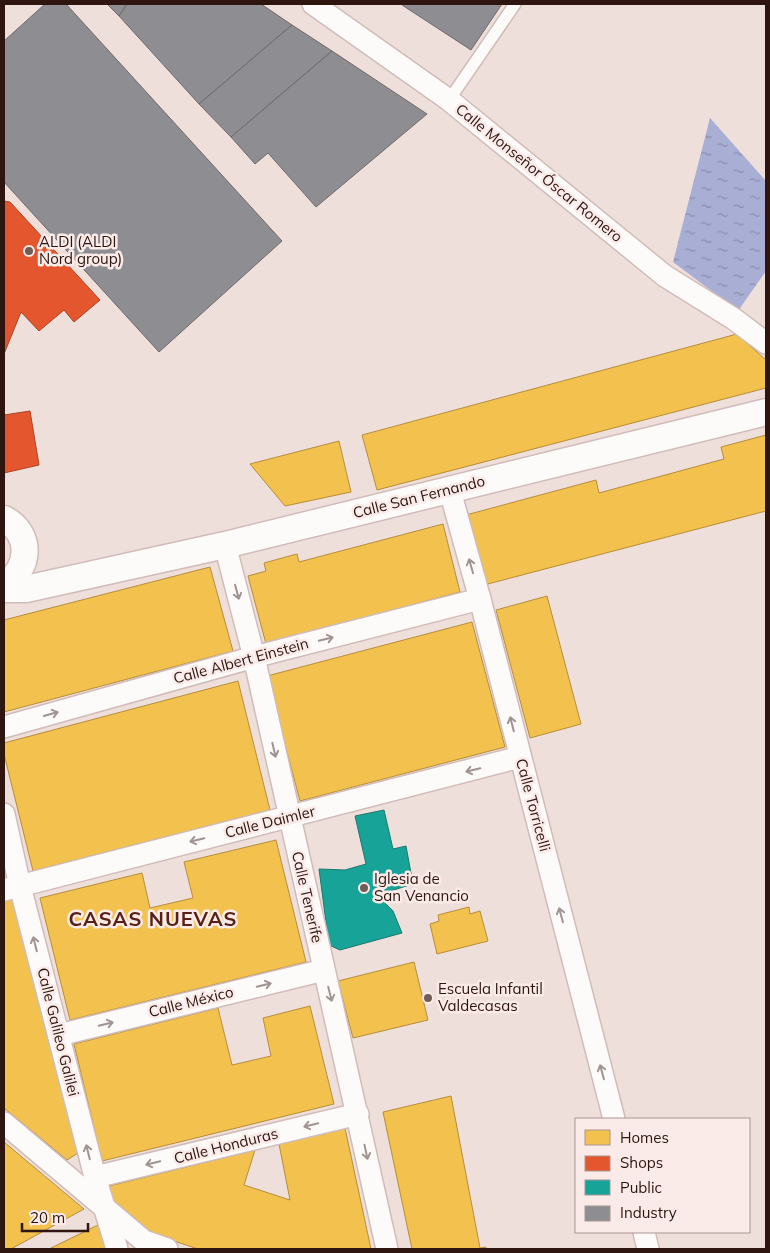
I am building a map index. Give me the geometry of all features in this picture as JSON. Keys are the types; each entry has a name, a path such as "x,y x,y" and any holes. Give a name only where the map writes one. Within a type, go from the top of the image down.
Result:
{"street":[{"name":"Calle Monseñor Óscar Romero","path":"313,4 449,100 666,276 734,319 766,343"},
{"name":"Calle San Fernando","path":"4,587 26,589 225,545 766,412"},
{"name":"Calle Torricelli","path":"450,490 480,599 614,1118"},
{"path":"4,519 14,526 24,544 40,564 71,578"},
{"path":"4,587 21,568 25,556 24,544"},
{"name":"Calle Tenerife","path":"225,545 254,657 387,1249"},
{"name":"Calle Albert Einstein","path":"4,727 254,657 480,599"},
{"name":"Calle Daimler","path":"12,888 520,758"},
{"name":"Calle Galileo Galilei","path":"4,814 12,888 59,1035 95,1177 118,1249"},
{"name":"Calle México","path":"59,1035 324,970"},
{"name":"Calle Honduras","path":"95,1177 358,1114"},
{"path":"4,1123 144,1241 167,1249"},
{"path":"644,1233 648,1249"}],"lane":[{"path":"449,100 515,4"}],"water":[{"path":"710,118 766,181 766,271 738,311 673,262"}],"building: Homes":[{"path":"737,334 766,360 766,388 377,490 362,435"},
{"path":"766,435 766,511 484,585 466,515 596,480 599,493 724,459 721,447"},
{"path":"339,441 351,492 285,506 250,464"},
{"path":"443,524 460,592 266,644 248,576 266,571 264,563 297,554 299,562"},
{"path":"210,567 233,651 4,712 4,620"},
{"path":"547,596 581,724 530,738 496,610"},
{"path":"472,622 505,747 300,801 267,676"},
{"path":"238,681 270,810 33,871 4,754 4,743"},
{"path":"276,840 306,962 70,1020 40,898 142,873 150,908 193,898 184,862"},
{"path":"12,898 78,1153 67,1160 4,1108 4,900"},
{"path":"469,907 470,914 480,911 488,941 437,954 430,924 439,921 438,915"},
{"path":"414,962 428,1020 353,1038 338,981"},
{"path":"310,1006 334,1104 102,1161 74,1044 218,1008 232,1065 271,1056 263,1018"},
{"path":"451,1096 480,1248 486,1247 486,1249 412,1249 383,1112"},
{"path":"345,1128 371,1249 198,1249 144,1231 114,1204 109,1186 255,1150 244,1185 290,1200 279,1144"},
{"path":"4,1142 84,1209 11,1249 4,1249"},
{"path":"98,1225 106,1249 49,1249"}],"building: Shops":[{"name":"ALDI (ALDI Nord group)","path":"4,201 10,202 100,300 74,322 64,310 39,331 21,312 4,354"},
{"path":"30,411 39,465 4,473 4,415"}],"building: Public":[{"path":"384,810 393,849 406,846 413,884 377,895 393,911 402,933 340,950 329,945 319,869 345,870 366,864 355,816"}],"building: Industry":[{"path":"45,4 66,4 282,241 159,352 4,182 4,41"},
{"path":"107,4 127,4 119,16"},
{"path":"127,4 261,4 292,25 199,104 119,16"},
{"path":"403,4 502,4 471,50"},
{"path":"292,25 332,51 231,137 199,104"},
{"path":"332,51 427,114 316,207 268,153 255,164 231,137"}],"place":[{"name":"ALDI (ALDI Nord group)","path":"29,251"},
{"name":"Iglesia de San Venancio","path":"364,888"},
{"name":"Escuela Infantil Valdecasas","path":"428,998"}],"district":[{"name":"CASAS NUEVAS","path":"153,919"}]}
